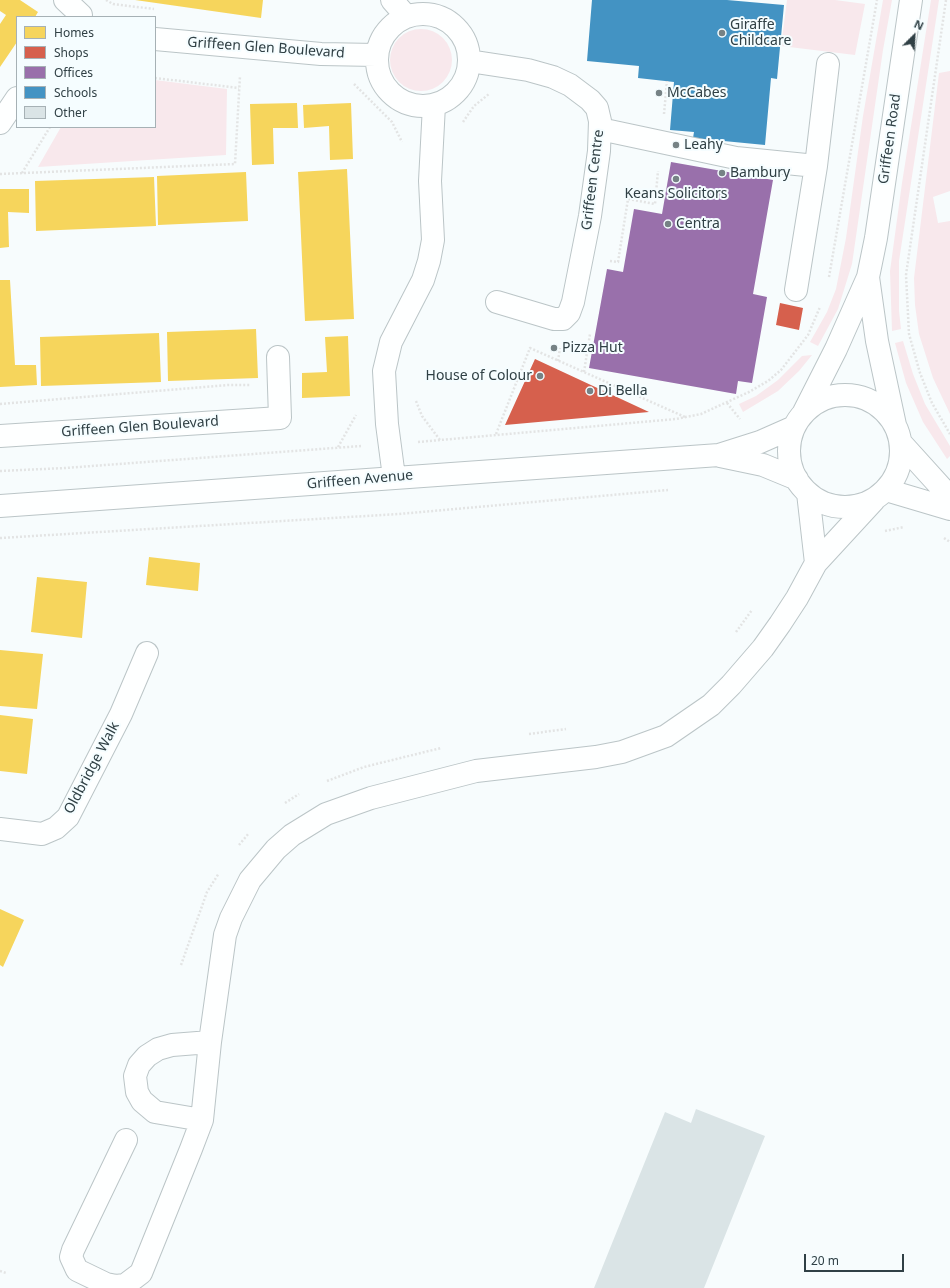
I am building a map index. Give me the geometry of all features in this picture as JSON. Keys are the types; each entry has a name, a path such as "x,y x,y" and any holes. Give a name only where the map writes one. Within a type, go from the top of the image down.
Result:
{"street":[{"path":"64,0 82,16"},
{"path":"392,0 406,16"},
{"name":"Griffeen Road","path":"799,420 836,349 868,277 876,238 911,0"},
{"path":"430,7 454,25 462,35 468,48 469,61 466,76 459,89 448,99 434,105 419,106 404,103 392,95 383,83 377,69 376,55 380,42 395,22 406,16 418,14 430,7"},
{"name":"Griffeen Glen Boulevard","path":"156,39 321,54 376,55"},
{"name":"Griffeen Centre","path":"469,61 528,70 552,77 570,85 590,100 597,108 600,121 599,152 590,216 573,302 569,313 563,319 554,319 497,302"},
{"path":"796,290 816,166 828,64"},
{"path":"0,123 16,99"},
{"path":"394,477 387,424 384,371 391,342 423,280 433,240 430,181 434,105"},
{"path":"600,129 736,158 816,166"},
{"name":"Griffeen Road","path":"868,277 878,341 898,435"},
{"name":"Griffeen Glen Boulevard","path":"0,436 280,418 278,357"},
{"path":"816,563 802,486 790,462 789,444 799,420 820,399 854,395 871,401 884,412 898,435 950,497"},
{"name":"Griffeen Avenue","path":"0,506 178,495 394,477 719,456 760,442 799,420"},
{"path":"126,1140 71,1257 77,1270 106,1284 116,1286 125,1285 141,1273 202,1120 210,1042 225,935 231,918 250,880 262,864 292,835 326,814 371,798 476,771 596,757 622,752 666,736 711,704 731,685 763,648 780,624 797,598 816,563 896,476 901,460 898,435"},
{"name":"Griffeen Avenue","path":"719,456 763,465 802,486"},
{"path":"802,486 823,503 840,507 858,506 880,495 950,509"},
{"name":"Oldbridge Walk","path":"0,829 42,834 56,828 68,817 121,714 147,653"},
{"path":"202,1120 155,1112 142,1101 137,1092 135,1076 139,1065 146,1056 158,1049 172,1045 210,1042"}],"path":[{"path":"946,0 906,275 906,307 910,340 920,373 932,403 950,434"},
{"path":"0,174 235,164 241,47"},
{"path":"156,78 239,88"},
{"path":"350,81 392,122 403,148"},
{"path":"604,260 618,262 628,199 655,204 667,81"},
{"path":"22,174 49,128"},
{"path":"584,372 592,327"},
{"path":"496,434 530,348 687,417"},
{"path":"0,404 228,385 253,386"},
{"path":"727,403 738,416"},
{"path":"337,448 359,411"},
{"path":"0,538 399,514 670,489"},
{"path":"878,535 900,526 908,527"},
{"path":"941,536 950,542"},
{"path":"0,1271 6,1273"}],"shaded area":[{"path":"787,0 835,0 865,4 855,55 781,46"},
{"path":"883,0 892,0 883,50 852,264 838,309 818,346 810,342 827,312 836,289 846,238 863,116"},
{"path":"931,0 939,0 899,261 899,311 901,329 892,331 890,271 902,183"},
{"path":"421,29 433,31 443,38 450,48 452,60 450,72 443,82 433,89 421,91 409,89 399,82 392,72 390,60 392,48 399,38 409,31"},
{"path":"950,71 950,191 933,197 938,223 950,221 950,414 933,378 919,334 915,305 914,278 939,73"},
{"path":"156,80 227,89 226,155 38,167 60,128 156,128"},
{"path":"903,341 913,374 925,404 950,446 950,456 947,459 923,422 906,383 895,343"},
{"path":"812,355 799,371 778,391 743,412 739,404 756,396 778,380 802,356"}],"building: Homes":[{"path":"0,0 20,0 38,12 36,16 16,16 16,43 0,67 0,24 6,15 0,11"},
{"path":"135,0 263,0 261,18"},
{"path":"297,103 298,128 273,128 274,164 252,165 250,104"},
{"path":"351,103 353,159 330,160 329,126 304,128 303,105"},
{"path":"347,169 354,319 305,321 298,172"},
{"path":"246,172 248,221 158,225 157,176"},
{"path":"154,177 156,226 36,231 35,181"},
{"path":"0,189 29,189 29,213 8,212 9,247 0,248"},
{"path":"0,280 10,280 15,365 36,365 37,385 0,387"},
{"path":"256,329 258,378 168,381 167,332"},
{"path":"159,333 161,382 41,386 40,337"},
{"path":"348,336 350,396 302,398 302,373 327,372 325,337"},
{"path":"149,557 200,563 198,591 146,585"},
{"path":"37,577 87,582 82,638 31,632"},
{"path":"0,650 43,654 37,709 0,706"},
{"path":"0,715 33,719 27,774 0,771"},
{"path":"0,909 24,920 3,967 0,965"}],"building: Shops":[{"path":"780,303 803,308 799,330 776,325"},
{"path":"535,359 649,412 505,425"}],"building: Offices":[{"path":"671,162 773,180 753,294 767,297 752,383 738,381 736,394 589,368 607,269 623,272 634,209 662,214"}],"building: Schools":[{"path":"592,0 727,0 784,5 777,79 771,78 765,145 693,138 694,132 670,130 674,82 638,78 639,66 587,61"}],"building: Other":[{"path":"696,1109 765,1136 704,1288 594,1288 665,1112 691,1123"}],"place":[{"name":"Giraffe Childcare","path":"722,33"},
{"name":"McCabes","path":"659,93"},
{"name":"Leahy","path":"676,145"},
{"name":"Bambury","path":"722,173"},
{"name":"Keans Solicitors","path":"676,179"},
{"name":"Centra","path":"668,224"},
{"name":"Pizza Hut","path":"554,348"},
{"name":"House of Colour","path":"540,376"},
{"name":"Di Bella","path":"590,391"}]}
